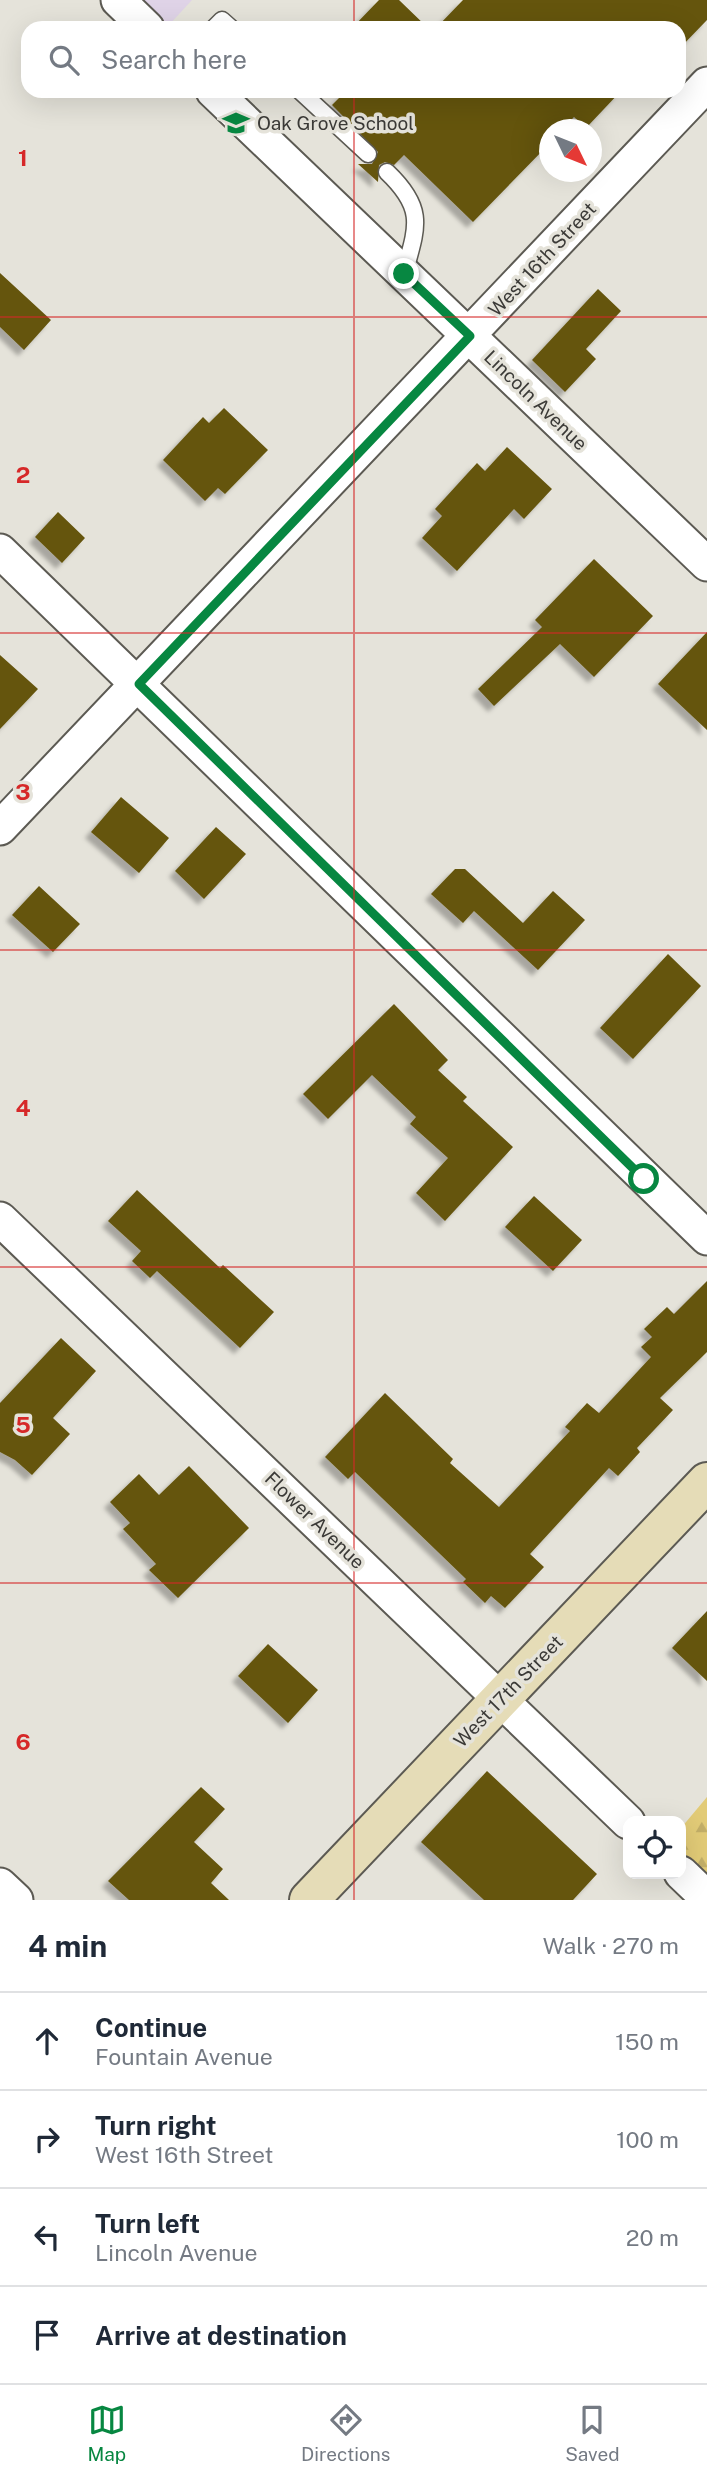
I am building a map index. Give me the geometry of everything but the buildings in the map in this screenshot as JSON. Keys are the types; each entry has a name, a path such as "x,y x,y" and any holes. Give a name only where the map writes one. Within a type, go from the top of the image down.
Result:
{"main road":[{"name":"West 17th Street","path":"309,1900 707,1482"}],"street":[{"path":"118,0 140,21"},
{"name":"West 16th Street","path":"0,828 707,84"},
{"name":"Lincoln Avenue","path":"220,98 707,564"},
{"path":"0,551 707,1238"},
{"name":"Flower Avenue","path":"0,1219 623,1817"},
{"path":"686,1878 707,1898"},
{"path":"0,1885 16,1900"}],"lane":[{"path":"308,98 368,154"},
{"path":"387,172 402,186 414,205 417,224 404,274"}],"shaded area":[{"path":"141,0 192,0 173,21 163,21"}],"green space":[{"path":"707,1797 707,1876 686,1855 686,1822"}],"place":[{"name":"Oak Grove School","path":"236,123"}],"route":[{"path":"404,274 470,336 139,684 644,1179"}]}
